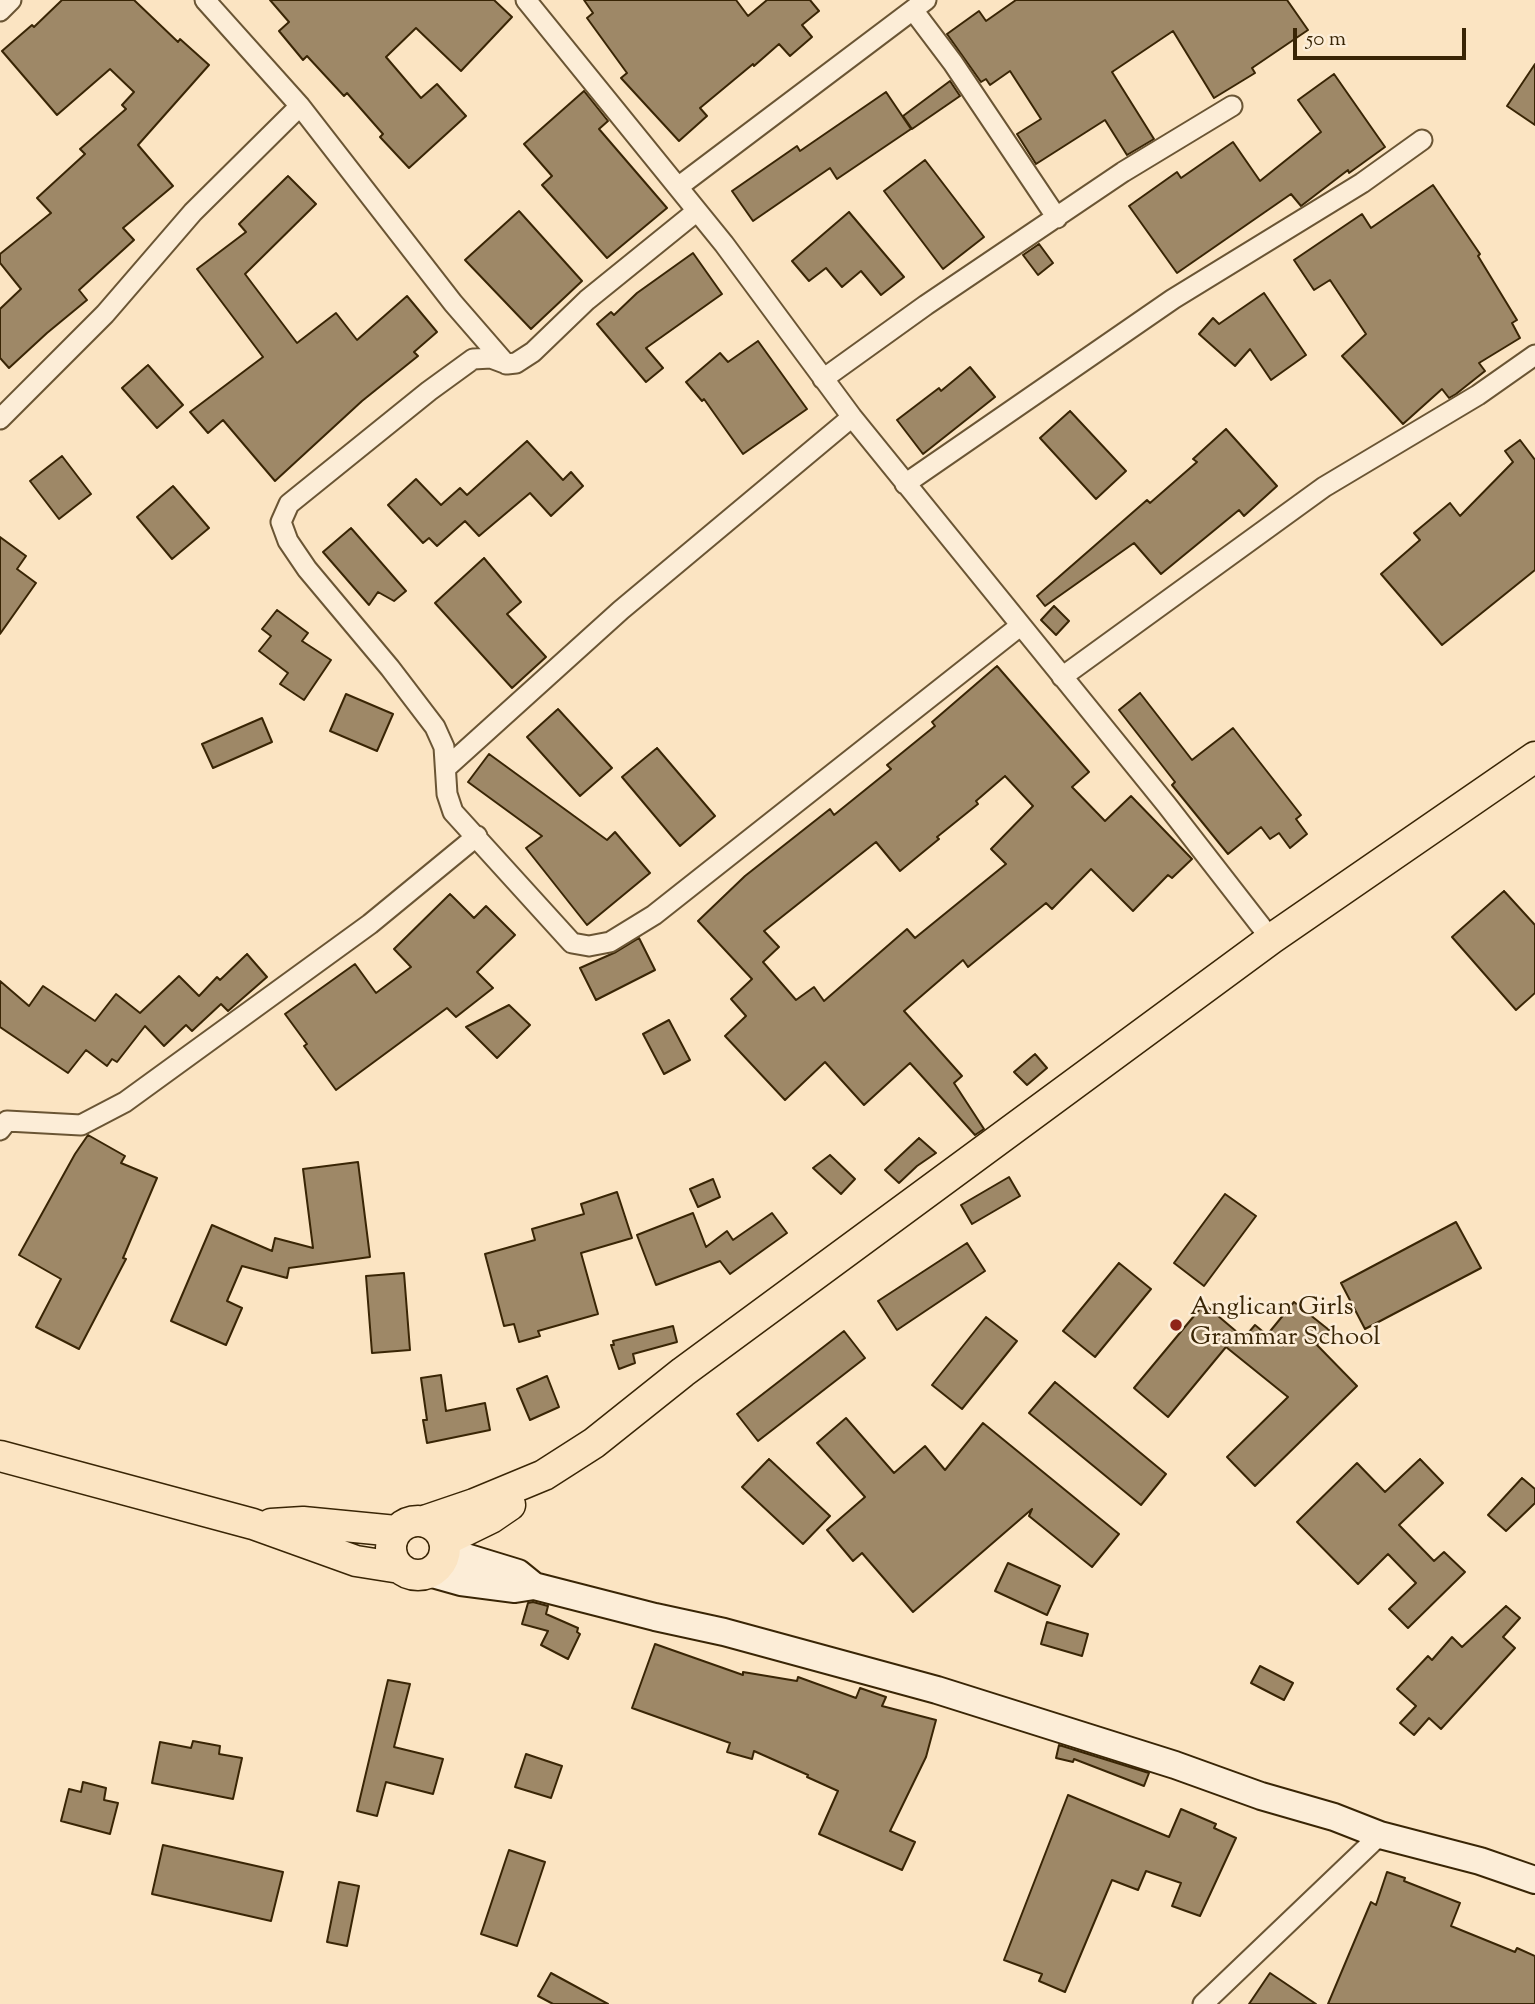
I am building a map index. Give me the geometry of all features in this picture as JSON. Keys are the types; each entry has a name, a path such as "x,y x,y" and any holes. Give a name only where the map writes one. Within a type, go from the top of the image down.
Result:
{"main road":[{"path":"0,1456 253,1524 356,1561 400,1568 414,1575 436,1546 491,1518 521,1498 544,1475 594,1443 683,1372 1271,939 1535,757"},
{"path":"400,1568 390,1551 391,1540 396,1531 414,1521 436,1546"},
{"path":"253,1524 303,1522 396,1531"}],"street":[{"path":"0,11 10,0"},
{"path":"205,0 300,106 453,303 507,364"},
{"path":"526,0 724,244 823,379 905,484 1166,804 1271,939"},
{"path":"678,187 919,5 953,63 1057,218"},
{"path":"0,419 105,314 193,212 300,106"},
{"path":"823,379 926,305 1123,172 1232,106"},
{"path":"905,484 1173,299 1362,183 1422,140"},
{"path":"697,211 587,300 533,352 516,363 507,364 491,358 473,359 429,391 289,504 281,522 288,541 307,569 390,668 435,727 444,747 447,794 453,811 572,943 589,946 610,942 654,915 1020,626"},
{"path":"1062,677 1324,487 1478,395 1535,355"},
{"path":"446,768 621,610 852,417"},
{"path":"0,1130 7,1121 81,1125 125,1102 370,924 477,836"},
{"path":"436,1546 461,1582 515,1589 534,1586 724,1632 937,1690 1175,1765 1261,1796 1334,1817 1380,1835 1480,1861 1535,1880"},
{"path":"1203,2004 1380,1835"}],"building":[{"path":"62,0 134,0 178,42 180,39 209,65 138,145 173,186 123,228 134,240 79,290 87,300 9,368 0,358 0,309 21,289 0,263 0,254 51,213 37,198 85,154 80,149 126,109 122,105 134,92 110,69 57,115 2,51 32,25 34,27"},
{"path":"270,0 494,0 512,17 461,71 416,28 386,57 421,98 437,84 466,116 409,168 380,137 383,134 347,93 344,96 307,56 303,60 279,31 289,22"},
{"path":"584,0 736,0 748,16 767,0 810,0 819,11 802,25 812,37 790,56 779,44 754,66 753,64 700,108 707,116 679,141 621,78 627,73 587,18 593,13"},
{"path":"1016,0 1287,0 1308,30 1252,68 1255,73 1214,98 1173,31 1112,72 1154,139 1127,155 1105,120 1036,164 1017,134 1041,119 1010,71 990,85 986,79 981,82 947,34 979,11 986,21"},
{"path":"1535,64 1535,125 1507,106"},
{"path":"1334,74 1385,147 1349,173 1348,170 1301,206 1291,194 1177,273 1129,206 1177,172 1181,178 1233,142 1260,181 1321,132 1298,100"},
{"path":"950,81 960,96 912,129 903,116"},
{"path":"584,91 608,121 599,129 667,208 607,258 542,185 552,176 524,144"},
{"path":"886,92 911,129 837,179 830,168 753,221 732,191 797,146 800,151"},
{"path":"925,160 984,237 943,269 884,191"},
{"path":"288,176 316,204 245,274 297,343 336,313 357,340 407,296 437,332 414,352 418,356 362,401 275,481 223,420 208,433 190,412 263,357 197,269 246,232 239,224"},
{"path":"1433,185 1480,254 1478,256 1517,320 1512,323 1520,338 1479,363 1485,371 1456,394 1449,398 1442,389 1403,424 1342,356 1366,334 1330,280 1314,290 1294,260 1362,214 1371,228"},
{"path":"519,211 582,281 531,329 465,260"},
{"path":"849,212 904,277 881,295 861,271 842,287 826,268 809,281 792,261"},
{"path":"1039,244 1053,263 1038,275 1023,255"},
{"path":"693,253 722,294 646,348 663,368 646,382 597,324 611,312 614,315 637,293"},
{"path":"1264,293 1306,355 1271,380 1250,349 1235,366 1199,334 1213,318 1219,324"},
{"path":"758,341 807,409 743,454 704,399 702,401 686,382 720,353 728,362"},
{"path":"148,365 183,405 157,428 122,388"},
{"path":"970,367 995,397 923,454 897,420 939,388 941,391"},
{"path":"1070,411 1126,471 1096,499 1040,438"},
{"path":"1226,429 1277,486 1244,516 1239,510 1161,574 1134,543 1045,606 1037,596 1147,500 1150,503 1197,462 1193,459"},
{"path":"1520,440 1535,460 1535,570 1442,645 1381,574 1420,540 1414,533 1450,503 1460,516 1513,462 1505,451"},
{"path":"527,441 563,480 571,472 583,486 551,516 530,493 479,536 465,521 437,546 429,538 423,543 388,505 416,479 441,505 460,488 467,495"},
{"path":"62,456 91,494 59,519 30,481"},
{"path":"173,486 209,528 172,559 137,517"},
{"path":"351,528 406,591 394,601 378,592 369,605 323,552"},
{"path":"0,537 26,556 17,569 36,583 0,634"},
{"path":"484,558 521,602 507,614 546,657 512,688 435,603"},
{"path":"1054,606 1069,621 1056,635 1041,620"},
{"path":"277,610 308,633 302,641 331,660 304,700 280,684 288,673 259,651 271,636 262,629"},
{"path":"997,666 1089,772 1072,787 1105,821 1131,796 1192,859 1172,878 1168,875 1133,911 1091,869 1052,909 1046,903 968,967 963,960 904,1011 962,1076 954,1083 984,1129 975,1135 910,1063 864,1105 825,1062 785,1100 725,1036 746,1016 731,999 752,979 698,921 745,876 830,809 834,815 891,769 887,765 935,726 932,722","holes":["1005,776 1033,806 991,849 1006,864 915,938 907,929 824,1001 814,987 796,1000 763,962 779,947 764,931 876,842 900,871 978,804 976,801"]},
{"path":"1140,693 1192,760 1233,728 1301,815 1296,819 1307,834 1290,848 1279,833 1270,839 1261,827 1228,854 1172,785 1175,782 1119,710"},
{"path":"346,694 393,714 377,751 330,731"},
{"path":"558,709 612,768 580,796 527,737"},
{"path":"262,718 272,742 213,768 202,744"},
{"path":"657,748 715,816 680,846 622,777"},
{"path":"489,754 607,840 615,832 650,873 587,925 526,848 542,836 468,782"},
{"path":"1504,891 1535,925 1535,993 1516,1010 1452,937"},
{"path":"450,894 474,918 486,906 515,935 477,972 493,988 456,1017 447,1008 336,1090 285,1014 355,964 376,993 411,967 394,949"},
{"path":"639,938 655,970 596,1000 580,968"},
{"path":"247,954 267,977 228,1011 221,1004 192,1031 186,1025 164,1046 145,1026 117,1062 112,1059 107,1066 86,1050 68,1073 0,1027 0,981 29,1006 43,986 95,1021 116,994 140,1013 179,976 199,996 217,977 220,980"},
{"path":"509,1005 530,1025 497,1058 466,1027"},
{"path":"669,1020 690,1060 664,1074 643,1034"},
{"path":"1035,1054 1047,1068 1027,1085 1014,1072"},
{"path":"88,1135 125,1156 121,1163 157,1178 123,1258 126,1259 79,1349 36,1327 61,1279 19,1255"},
{"path":"919,1138 936,1153 899,1183 885,1170"},
{"path":"830,1155 855,1179 841,1194 813,1168"},
{"path":"358,1162 370,1257 289,1268 287,1278 242,1266 227,1301 242,1308 226,1345 171,1321 212,1225 272,1251 275,1238 313,1248 303,1169"},
{"path":"1009,1177 1020,1196 972,1224 961,1205"},
{"path":"713,1179 720,1197 698,1207 690,1189"},
{"path":"617,1192 632,1238 581,1253 598,1314 538,1331 540,1336 519,1342 514,1324 504,1326 485,1254 535,1240 532,1229 584,1214 581,1204"},
{"path":"1225,1194 1256,1216 1204,1286 1174,1263"},
{"path":"693,1213 706,1247 727,1231 733,1240 772,1213 787,1233 730,1274 720,1261 656,1285 637,1235"},
{"path":"1456,1222 1481,1268 1365,1329 1341,1283"},
{"path":"967,1243 985,1271 897,1330 878,1301"},
{"path":"1119,1263 1151,1289 1095,1357 1063,1331"},
{"path":"404,1273 410,1350 372,1353 366,1276"},
{"path":"1294,1302 1329,1330 1317,1345 1357,1386 1255,1486 1227,1457 1288,1397 1226,1347 1168,1417 1134,1388 1204,1304 1244,1338 1255,1325 1267,1335"},
{"path":"986,1317 1017,1341 962,1409 932,1385"},
{"path":"673,1326 677,1342 633,1354 635,1363 619,1369 611,1345 614,1345 613,1341"},
{"path":"844,1331 865,1358 758,1441 737,1414"},
{"path":"441,1375 446,1411 485,1403 490,1430 427,1443 423,1420 427,1420 421,1378"},
{"path":"547,1376 559,1407 530,1420 517,1389"},
{"path":"1055,1382 1166,1474 1141,1505 1029,1413"},
{"path":"846,1418 894,1473 925,1446 945,1470 983,1423 1119,1534 1092,1567 1029,1516 1032,1509 913,1612 862,1553 853,1561 827,1530 865,1497 817,1443"},
{"path":"769,1459 830,1516 803,1544 742,1487"},
{"path":"1420,1459 1443,1483 1399,1525 1434,1561 1444,1552 1465,1572 1408,1628 1389,1609 1416,1583 1388,1554 1358,1584 1297,1522 1357,1463 1385,1492"},
{"path":"1522,1478 1535,1489 1535,1503 1506,1531 1488,1515"},
{"path":"1008,1563 1060,1586 1047,1615 995,1591"},
{"path":"528,1603 548,1606 546,1614 578,1628 577,1632 580,1634 568,1659 541,1645 548,1631 522,1624"},
{"path":"1506,1606 1520,1618 1503,1637 1515,1648 1441,1729 1429,1718 1414,1735 1400,1723 1416,1706 1397,1689 1428,1656 1432,1660 1452,1637 1462,1647"},
{"path":"1047,1622 1088,1634 1082,1656 1041,1644"},
{"path":"655,1644 743,1675 743,1672 797,1681 798,1677 856,1698 860,1688 886,1697 882,1706 936,1720 926,1757 890,1831 915,1842 902,1870 819,1834 838,1791 754,1751 752,1759 727,1752 730,1743 632,1708"},
{"path":"1260,1666 1293,1683 1284,1700 1251,1683"},
{"path":"388,1680 410,1684 394,1747 443,1759 433,1794 386,1782 377,1816 357,1811"},
{"path":"193,1741 220,1746 219,1754 242,1758 233,1799 152,1783 160,1742 191,1748"},
{"path":"1059,1745 1149,1773 1144,1786 1074,1759 1073,1762 1056,1758"},
{"path":"526,1754 562,1766 551,1798 515,1787"},
{"path":"83,1782 106,1788 104,1800 118,1803 110,1834 61,1821 69,1789 81,1792"},
{"path":"1068,1795 1169,1837 1181,1809 1216,1824 1214,1828 1236,1838 1200,1916 1172,1906 1181,1883 1146,1871 1138,1890 1112,1880 1065,1992 1039,1981 1042,1974 1004,1960"},
{"path":"163,1845 283,1872 271,1921 152,1894"},
{"path":"509,1850 545,1862 517,1946 481,1934"},
{"path":"1387,1872 1460,1903 1451,1926 1515,1952 1517,1948 1535,1956 1535,2004 1328,2004 1371,1902 1376,1905"},
{"path":"339,1882 359,1886 347,1946 327,1942"},
{"path":"551,1973 608,2004 553,2004 538,1996"},
{"path":"1270,1973 1316,2004 1249,2004"}],"place":[{"name":"Anglican Girls Grammar School","path":"1176,1325"}]}
